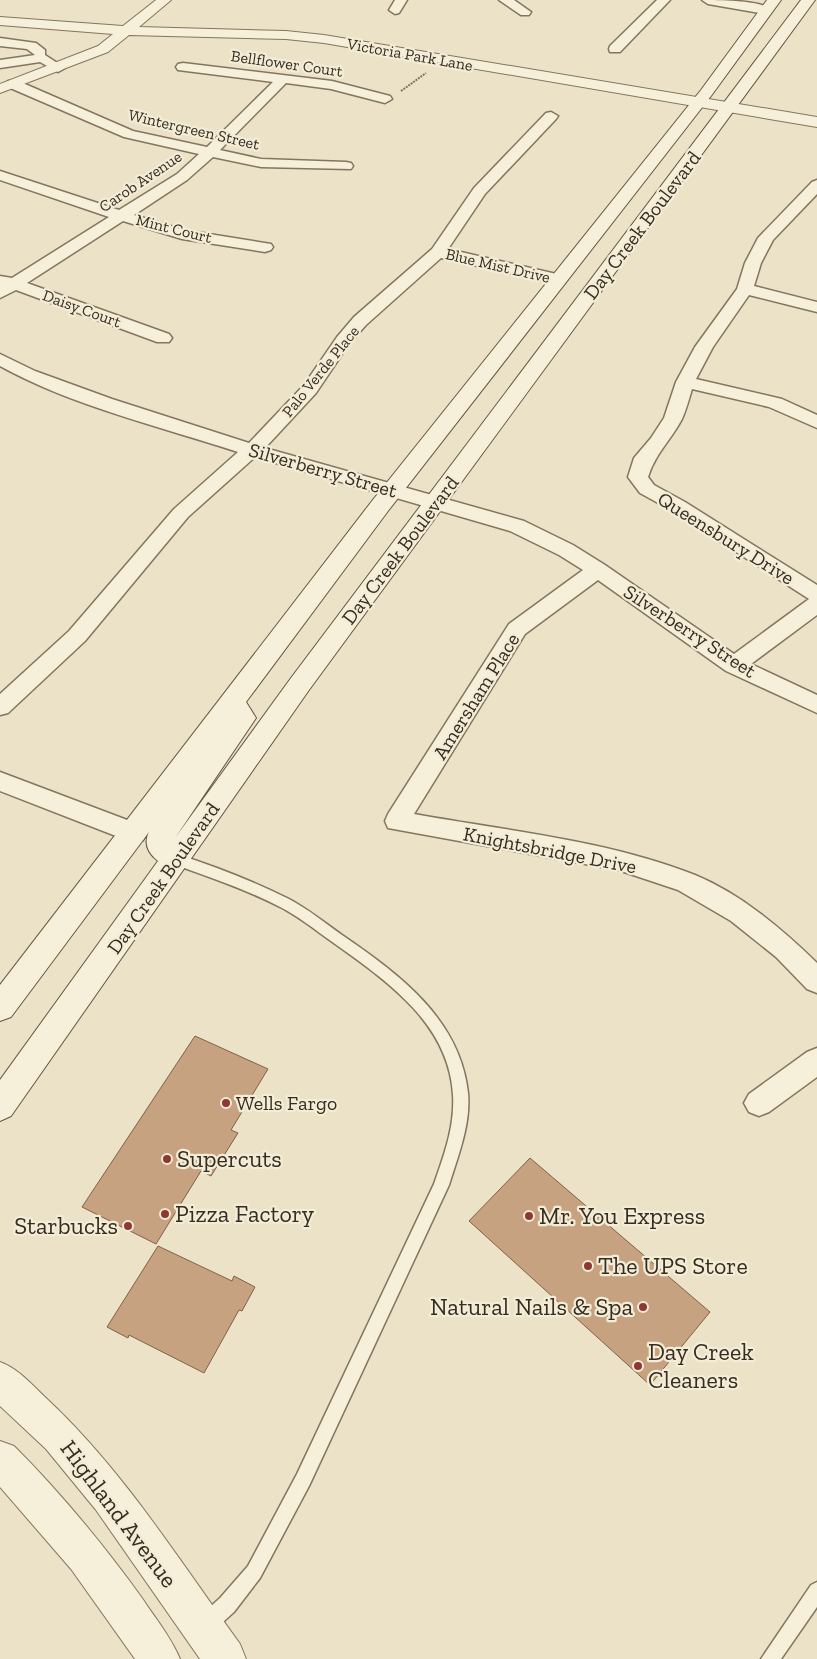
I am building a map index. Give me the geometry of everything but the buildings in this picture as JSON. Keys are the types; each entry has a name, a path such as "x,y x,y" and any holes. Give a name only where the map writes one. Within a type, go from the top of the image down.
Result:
{"main road":[{"path":"7,87 104,49 164,0"},
{"name":"Day Creek Boulevard","path":"0,1106 300,684 808,0"},
{"name":"Day Creek Boulevard","path":"0,1008 392,491 702,97 770,5"},
{"name":"Victoria Park Lane","path":"0,8 44,14 140,20 258,23 315,28 702,97 817,111"},
{"name":"Victoria Park Lane","path":"0,21 128,31 286,35 324,38 553,80 702,97"},
{"name":"Victoria Park Lane","path":"733,102 817,122"},
{"path":"176,859 161,848 162,835 243,718 235,698"},
{"name":"Highland Avenue","path":"0,1380 60,1436 110,1496 214,1643"},
{"path":"0,1460 23,1482 84,1552 159,1659"}],"street":[{"path":"505,0 524,12"},
{"path":"615,49 664,0"},
{"path":"708,0 770,5"},
{"path":"0,42 31,46 39,51 42,58 58,68"},
{"path":"0,64 42,58"},
{"name":"Bellflower Court","path":"183,67 332,85 385,98"},
{"name":"Carob Avenue","path":"5,285 182,177 210,153 284,78"},
{"name":"Wintergreen Street","path":"7,87 129,134 210,153 261,163 346,166"},
{"name":"Palo Verde Place","path":"0,707 77,636 181,513 252,450 310,389 343,341 360,321 438,252 479,191 551,116"},
{"name":"Mint Court","path":"0,176 69,200 182,234 265,247"},
{"path":"817,185 766,238 753,263 745,290 704,347 685,382 775,403 817,422"},
{"path":"800,204 817,209"},
{"name":"Blue Mist Drive","path":"438,252 559,279"},
{"name":"Daisy Court","path":"5,285 163,338"},
{"path":"745,290 817,307"},
{"name":"Silverberry Street","path":"0,359 30,375 105,403 252,450 517,526 566,550 598,570 734,665 817,704"},
{"name":"Queensbury Drive","path":"685,382 673,418 660,441 644,458 638,476 647,488 817,595"},
{"name":"Amersham Place","path":"397,821 516,629 598,570"},
{"path":"734,665 817,604"},
{"path":"0,781 134,833"},
{"name":"Knightsbridge Drive","path":"397,821 619,860 687,883 740,913 786,949 817,981"},
{"path":"759,1103 817,1061"}],"lane":[{"path":"176,859 279,900 378,966 405,988 430,1017 453,1057 460,1082 461,1108 457,1134 442,1185 303,1480 254,1572 227,1605 214,1643"},
{"path":"770,1659 817,1591"}],"path":[{"path":"385,98 408,88 430,70"}],"place":[{"name":"Wells Fargo","path":"226,1103"},
{"name":"Supercuts","path":"167,1159"},
{"name":"Pizza Factory","path":"165,1214"},
{"name":"Mr. You Express","path":"529,1216"},
{"name":"Starbucks","path":"128,1226"},
{"name":"The UPS Store","path":"588,1266"},
{"name":"Natural Nails & Spa","path":"643,1307"},
{"name":"Day Creek Cleaners","path":"638,1366"}]}
